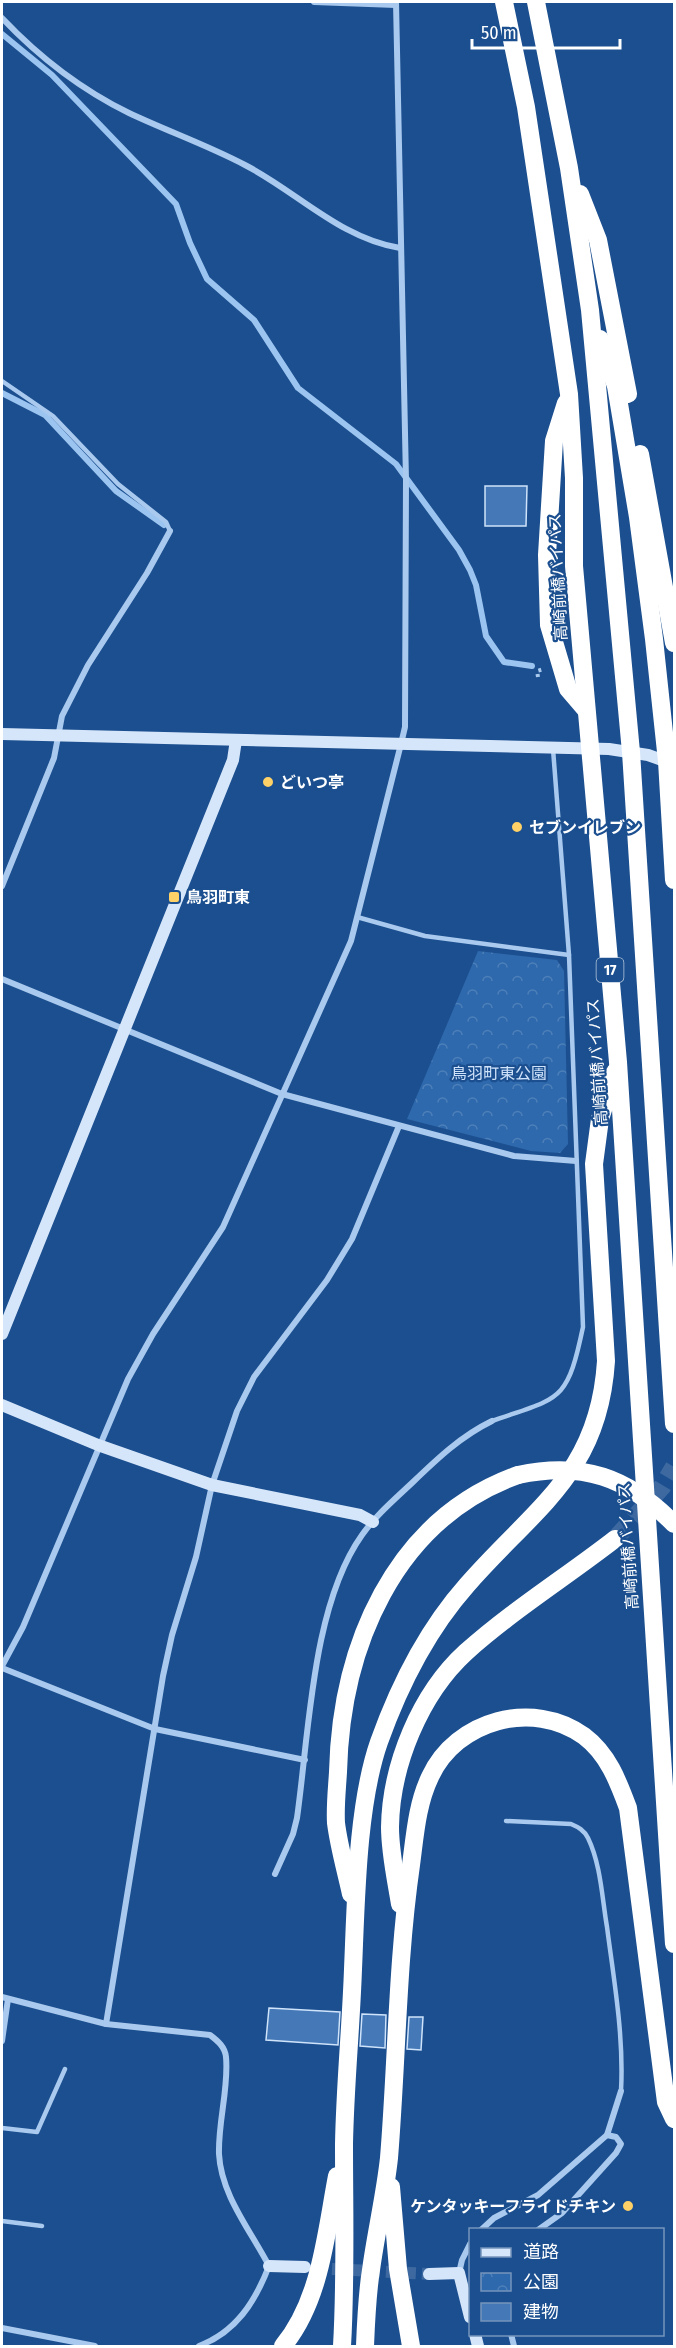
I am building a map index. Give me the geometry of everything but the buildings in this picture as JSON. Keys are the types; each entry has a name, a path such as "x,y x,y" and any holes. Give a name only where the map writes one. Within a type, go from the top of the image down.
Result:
{"highway":[{"name":"高崎前橋バイパス","path":"504,2 526,107 569,394 574,478 574,566 618,1062 675,1944"},
{"name":"17","path":"539,2 569,168 590,310 632,752 675,1424"},
{"path":"569,168 598,240 675,643"},
{"path":"590,310 616,386 648,595 671,763 675,880"},
{"path":"569,394 554,441 547,555 549,625 568,689 586,710"},
{"path":"342,2346 346,2280 344,2142 355,1917 370,1779 378,1744 410,1670 466,1586 565,1481 582,1456 593,1430 605,1383 606,1361 594,1164 600,1119 618,1062"},
{"path":"355,1917 336,1822 338,1755 345,1696 365,1628 381,1595 420,1541 443,1518 480,1491 518,1475 570,1470 608,1478 648,1499 675,1524"},
{"path":"403,1919 391,1845 391,1809 402,1760 425,1706 465,1653 615,1539"},
{"path":"365,2346 371,2271 388,2162 403,1919 423,1796 430,1775 453,1746 476,1729 502,1718 541,1718 585,1737 610,1766 628,1808 666,2102 675,2119"},
{"path":"283,2346 300,2324 313,2290 344,2142"},
{"path":"388,2162 398,2268 411,2346"}],"street":[{"path":"305,1760 155,1729 2,1667 23,1627 98,1445 142,1353 224,1227 351,940 405,727 406,480 396,3 314,2"},
{"path":"2,18 58,68 106,100 244,165 334,221 371,240 400,248"},
{"path":"2,886 54,758 62,716 88,665 147,573 170,531"},
{"path":"2,734 589,748 632,752 671,763"},
{"path":"2,1334 233,760 236,740"},
{"path":"2,979 282,1094 514,1156 576,1161"},
{"path":"106,2024 172,1635 196,1557 212,1485 246,1392 264,1361 327,1280 352,1239 399,1126"},
{"path":"2,1405 98,1445 212,1485 360,1515 373,1522"},
{"path":"275,1874 293,1834 319,1646 327,1616 356,1544 373,1522 450,1448 492,1421"},
{"path":"2,2041 5,1998 106,2024 210,2036 221,2044 226,2056 220,2130 221,2173 269,2266"},
{"path":"483,2228 494,2218 538,2195 607,2135 621,2091"},
{"path":"540,2228 562,2213 616,2153 621,2144 615,2137 607,2135"},
{"path":"469,2248 462,2260 459,2273 469,2310"},
{"path":"269,2266 305,2267"},
{"path":"199,2346 233,2327 253,2300 269,2266"},
{"path":"429,2274 459,2273"},
{"path":"2,2328 95,2346"}],"lane":[{"path":"2,381 54,416 118,484 166,522 170,531"},
{"path":"492,1421 539,1407 552,1399 572,1375 583,1327 569,955 553,748"},
{"path":"357,917 425,936 569,955"},
{"path":"506,1821 571,1824 580,1828 587,1836 597,1863 614,1980 621,2046 621,2091"},
{"path":"2,2128 37,2132 65,2069"},
{"path":"2,2221 42,2226"}],"path":[{"path":"538,677 537,671 544,669"}],"green space":[{"name":"鳥羽町東公園","path":"478,951 557,960 564,971 568,1144 560,1153 531,1151 407,1119"}],"waterway":[{"path":"2,34 52,75 176,204 190,243 207,279 254,320 298,388 396,464 459,550 470,570 476,585 486,636 504,662 532,666"},
{"path":"2,393 45,415 116,491 164,525"}],"tunnel":[{"path":"615,1539 662,1487 674,1467"},
{"path":"314,2268 429,2274"}],"place":[{"name":"どいつ亭","path":"268,782"},
{"name":"セブンイレブン","path":"517,827"},
{"name":"鳥羽町東","path":"174,897"},
{"name":"ケンタッキーフライドチキン","path":"628,2206"}]}
